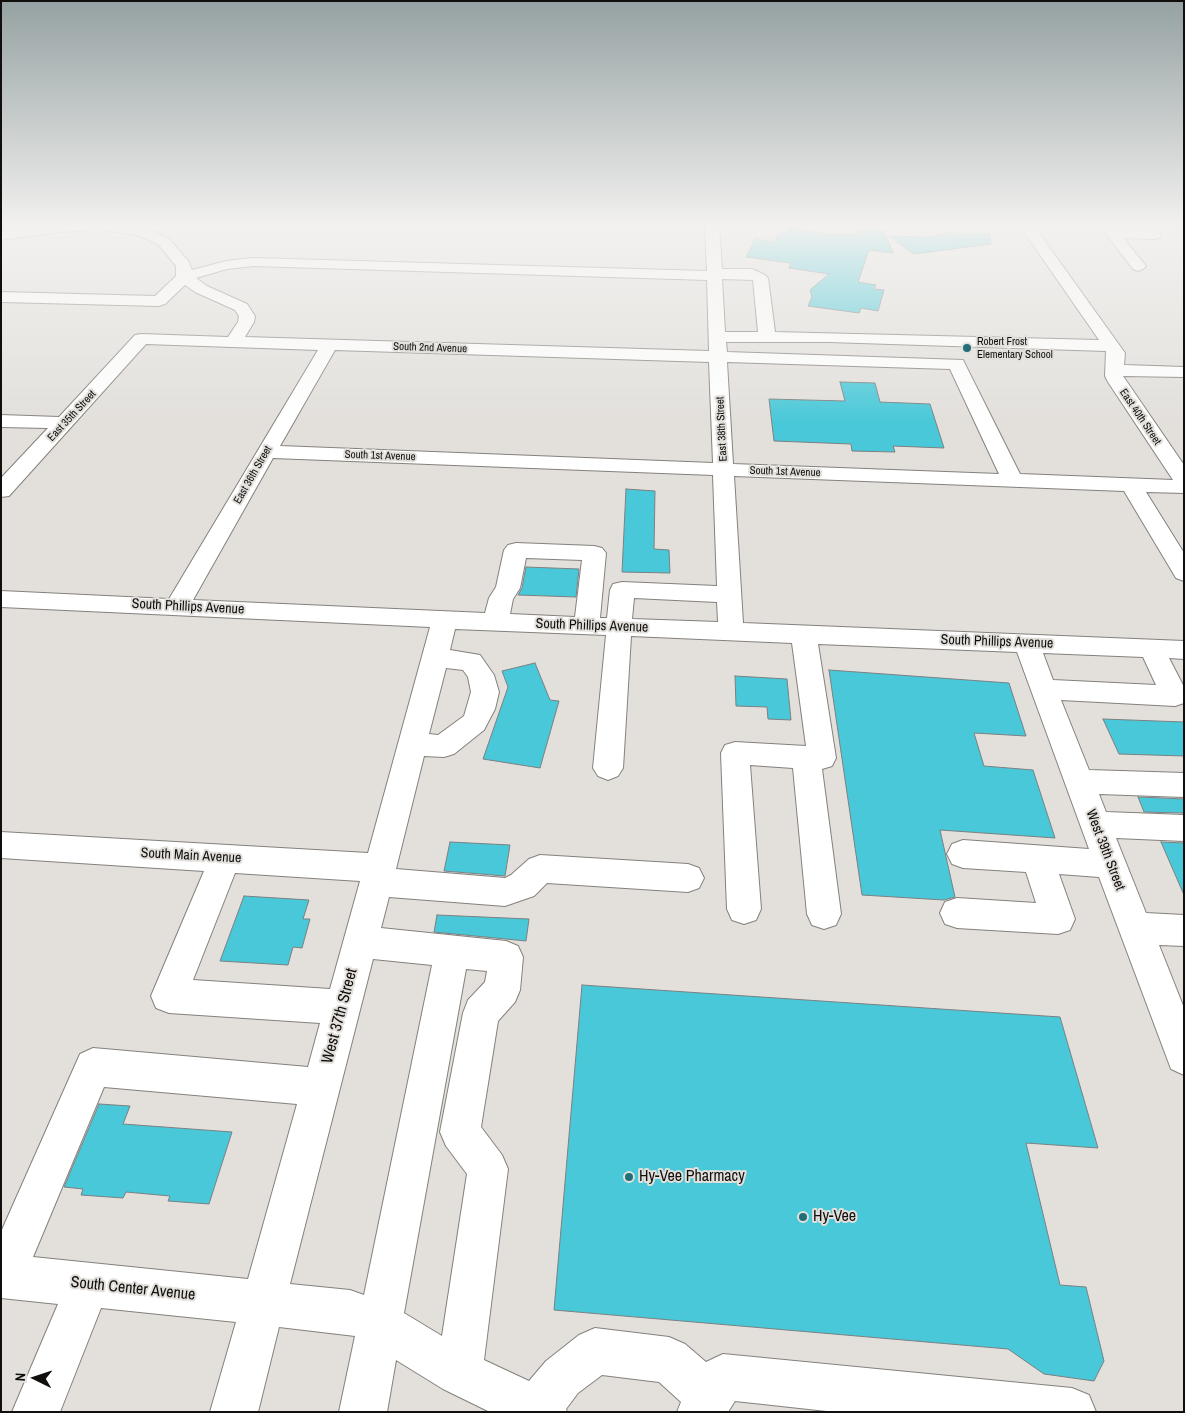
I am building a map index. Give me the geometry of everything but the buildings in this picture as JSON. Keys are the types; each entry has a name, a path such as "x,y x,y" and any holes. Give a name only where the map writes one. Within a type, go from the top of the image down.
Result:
{"street":[{"path":"1,297 159,301 168,292"},
{"path":"206,292 234,303 245,312 247,316 246,322 234,341"},
{"name":"East 38th Street","path":"715,292 717,337 725,370 723,470 731,632"},
{"path":"762,292 767,337"},
{"name":"East 40th Street","path":"1073,292 1116,353 1114,370 1117,382 1184,481"},
{"path":"717,337 839,338 1111,346"},
{"name":"South 2nd Avenue","path":"141,339 329,345 725,370 957,364 966,383"},
{"name":"East 35th Street","path":"1,491 141,339"},
{"name":"East 36th Street","path":"177,606 329,345"},
{"path":"1114,370 1184,372"},
{"path":"821,377 839,375 884,379"},
{"path":"947,383 966,383 1013,481"},
{"path":"1,421 65,423"},
{"name":"South 1st Avenue","path":"266,452 1184,487"},
{"path":"1131,485 1184,573"},
{"path":"496,622 501,598 508,588 516,550 594,553 587,626"},
{"path":"608,768 622,590 729,595"},
{"name":"South Phillips Avenue","path":"1,599 619,628 1184,650"},
{"name":"West 37th Street","path":"234,1412 445,620"},
{"path":"744,908 735,753 822,758 804,635"},
{"name":"West 39th Street","path":"1026,643 1184,1056"},
{"path":"1044,689 1175,696 1151,648"},
{"path":"412,745 444,746 474,723 481,709 485,692 481,675 471,662 435,657"},
{"path":"806,757 824,914"},
{"path":"1079,780 1184,785"},
{"path":"1097,829 1184,828"},
{"path":"1097,829 1184,839"},
{"name":"South Main Avenue","path":"1,845 224,858 378,875 505,892 522,886 540,869 688,878"},
{"path":"963,854 1110,864"},
{"path":"224,858 169,996 343,1007"},
{"path":"957,913 1058,919 1038,859"},
{"path":"1138,937 1184,931"},
{"path":"1138,937 1184,949"},
{"path":"360,942 506,957 502,990 481,1013 460,1132 488,1169 459,1373"},
{"path":"362,1412 452,951"},
{"path":"2,1276 93,1067 321,1087"},
{"name":"South Center Avenue","path":"2,1276 350,1312 380,1324 459,1373 539,1411"},
{"path":"36,1412 88,1285"},
{"path":"539,1411 562,1377 594,1350 669,1360 706,1404 723,1377 1072,1412"}],"place":[{"name":"Robert Frost Elementary School","path":"967,348"},
{"name":"Hy-Vee Pharmacy","path":"629,1177"},
{"name":"Hy-Vee","path":"803,1217"}]}
